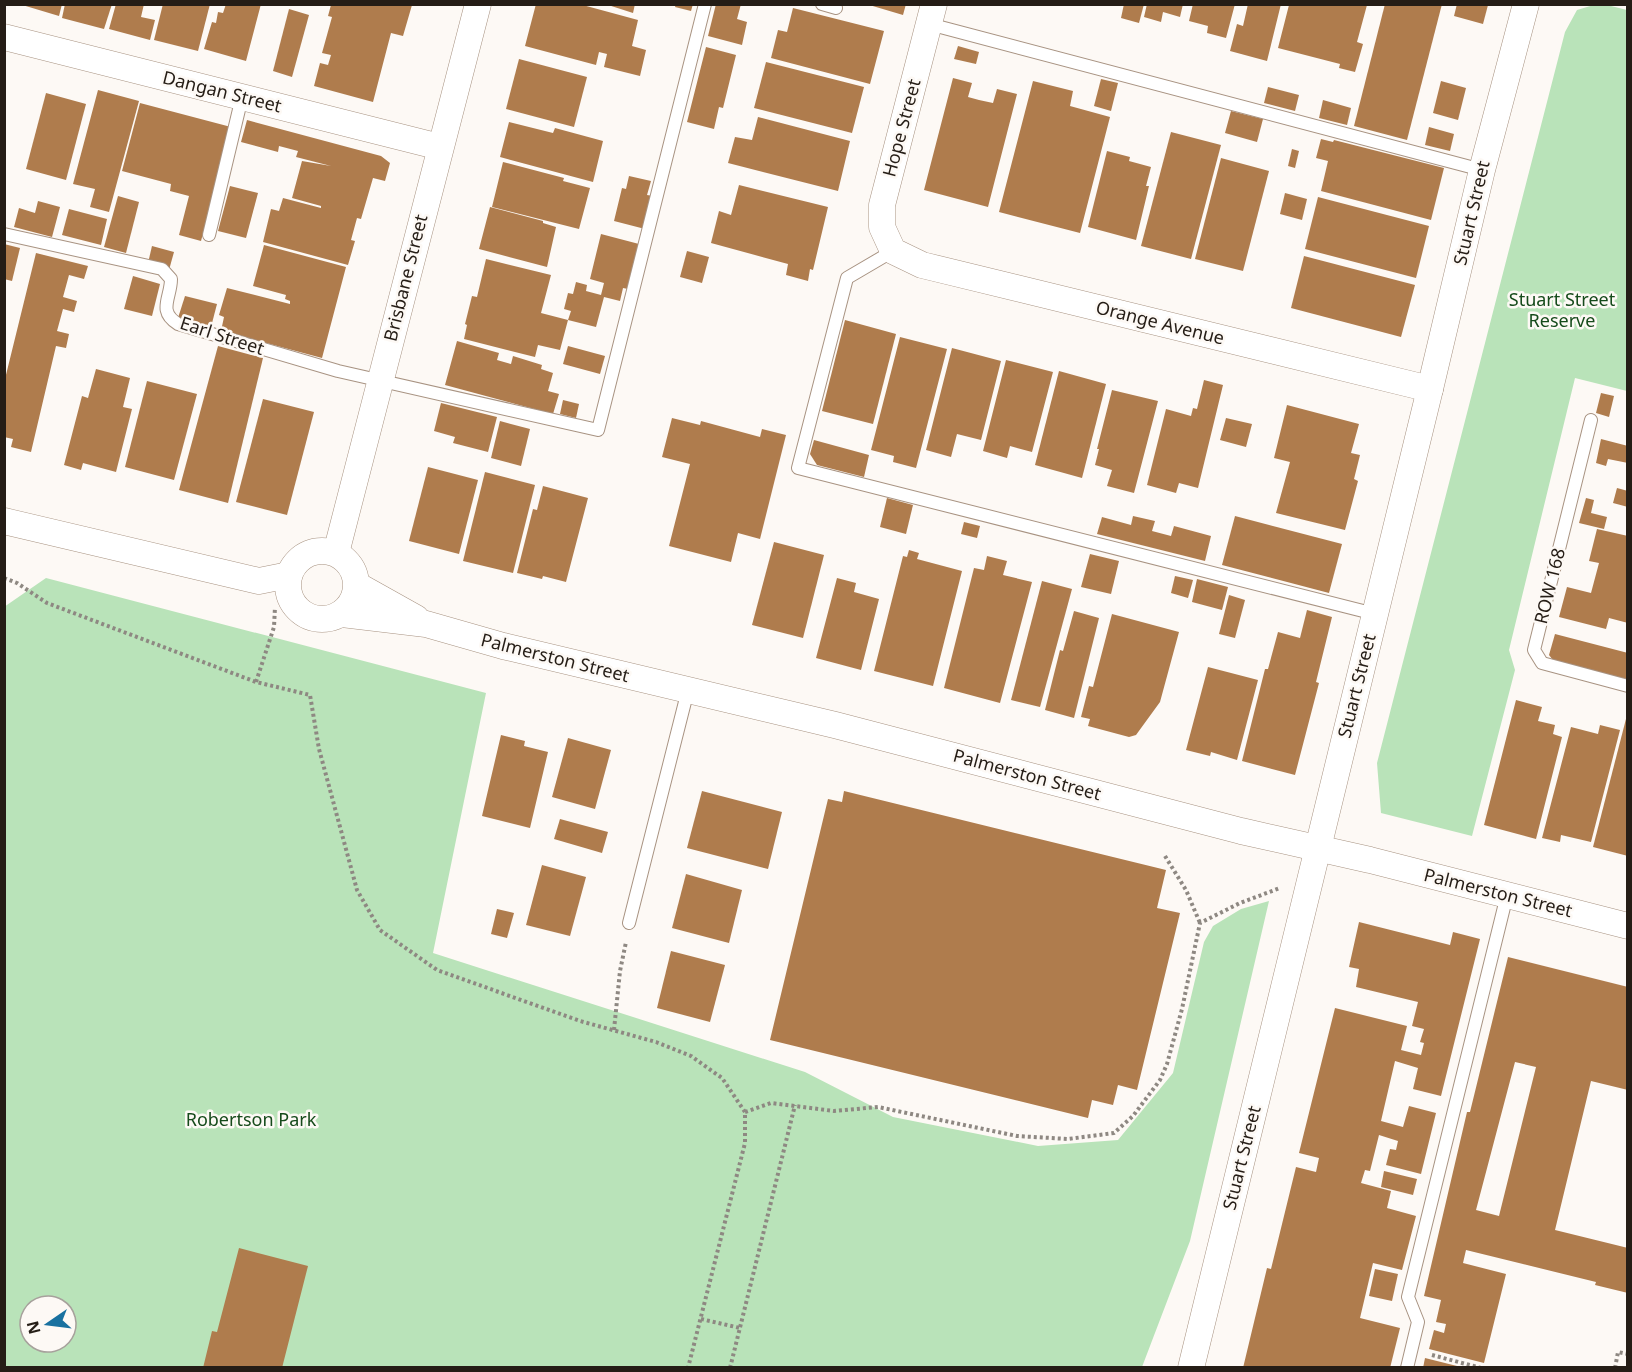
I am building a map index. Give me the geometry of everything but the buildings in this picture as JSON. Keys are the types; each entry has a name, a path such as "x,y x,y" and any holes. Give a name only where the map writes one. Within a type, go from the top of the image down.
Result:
{"street":[{"name":"Brisbane Street","path":"336,553 478,4"},
{"name":"Stuart Street","path":"1191,1368 1482,170 1526,4"},
{"name":"Hope Street","path":"893,251 882,227 882,205 931,14"},
{"name":"Dangan Street","path":"4,37 440,147"},
{"name":"Orange Avenue","path":"893,251 922,265 1430,389"},
{"path":"4,521 260,581 283,576 302,556 313,551 325,550 336,553 351,566 357,585 355,596 350,606 342,614 318,619 307,616 297,609 290,599 283,576"},
{"name":"Palmerston Street","path":"357,585 426,624"},
{"name":"Palmerston Street","path":"342,614 426,624 503,646 835,724 1241,831 1318,847 1628,926"}],"lane":[{"path":"380,381 598,430 705,4"},
{"path":"822,4 836,8"},
{"path":"931,14 1482,170"},
{"path":"209,235 242,97"},
{"name":"Earl Street","path":"4,234 162,269 171,279 165,309 167,315 178,324 380,381"},
{"path":"893,251 847,278 798,468 1375,614"},
{"name":"ROW 168","path":"1591,420 1534,650 1542,663 1628,686"},
{"path":"629,923 688,690"},
{"path":"1407,1368 1418,1323 1408,1297 1507,895"}],"path":[{"path":"256,682 274,627 283,576"},
{"path":"4,578 17,583 47,603 256,682 310,695 320,749 357,890 381,930 437,970 569,1018 656,1042 691,1056 722,1078 745,1112 745,1143 688,1368"},
{"path":"745,1112 771,1102 834,1111 878,1107 1017,1136 1068,1139 1114,1133 1133,1116 1160,1080 1167,1064 1182,1009 1200,923 1186,890 1165,856"},
{"path":"1200,923 1240,903 1311,876"},
{"path":"614,1030 620,971 629,923"},
{"path":"730,1368 795,1105"},
{"path":"701,1319 740,1328"},
{"path":"1411,1350 1481,1368"},
{"path":"1615,1368 1618,1352 1628,1354"}],"green space":[{"name":"Stuart Street Reserve","path":"1597,4 1627,10 1627,391 1575,378 1509,650 1515,670 1472,836 1381,813 1377,763 1565,32 1577,10"},
{"name":"Robertson Park","path":"46,578 486,693 433,953 805,1072 893,1117 1038,1146 1118,1140 1173,1073 1204,942 1213,926 1241,909 1269,901 1190,1241 1142,1367 5,1367 4,607"}]}
